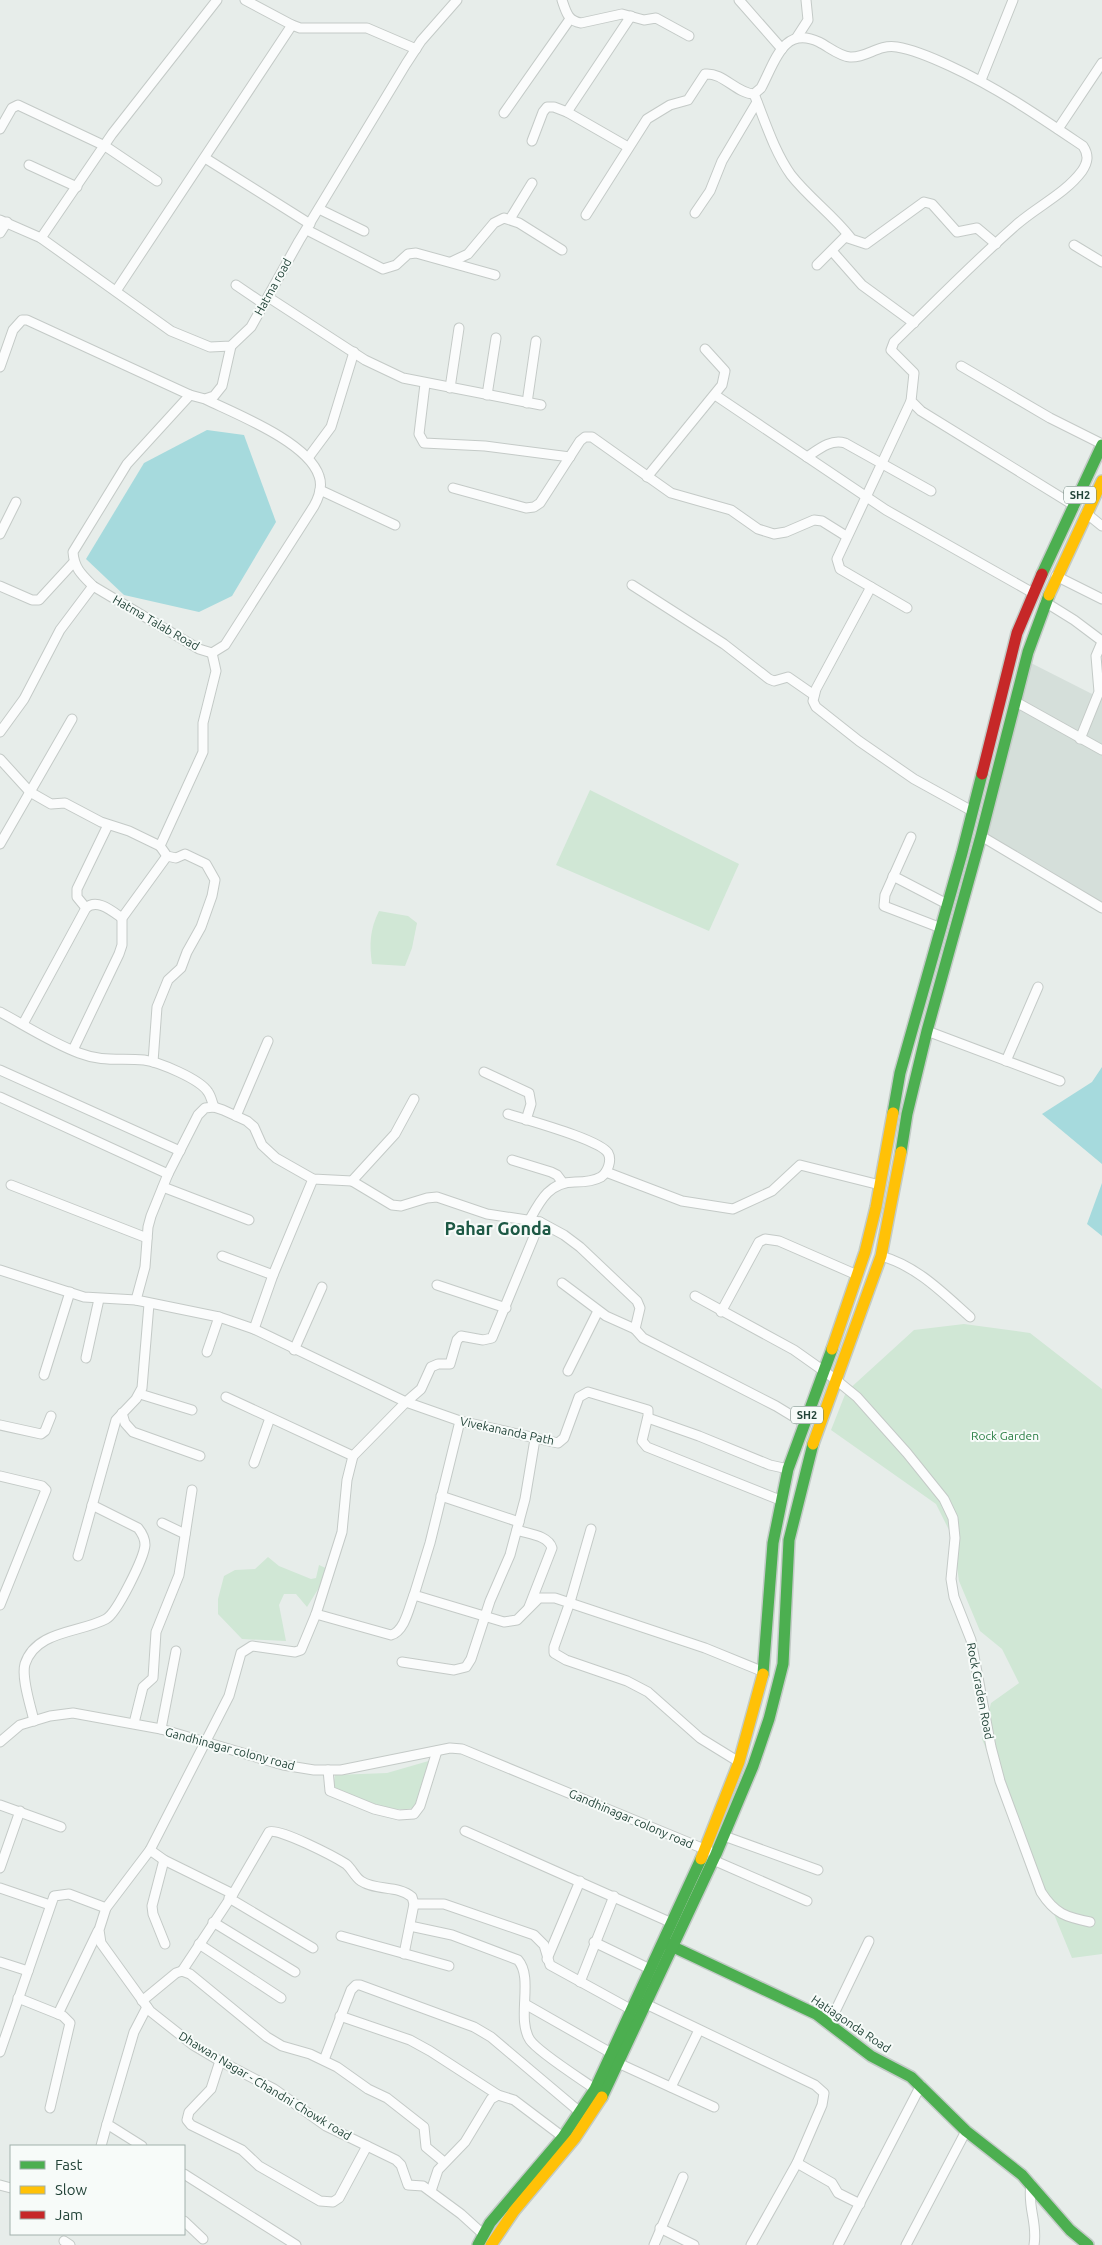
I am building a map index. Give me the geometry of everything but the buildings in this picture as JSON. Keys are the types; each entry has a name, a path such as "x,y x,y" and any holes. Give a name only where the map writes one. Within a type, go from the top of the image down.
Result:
{"main road":[{"name":"SH2","path":"480,2240 490,2223 581,2113 615,2058 646,2004 668,1944 711,1855 764,1672 770,1566 780,1500 788,1469 857,1276 880,1185 896,1090 941,928 1018,633 1033,592 1102,445"},
{"name":"SH2","path":"491,2245 514,2211 584,2125 603,2095 632,2010 650,1969 668,1944 672,1923 724,1836 753,1766 777,1691 782,1664 788,1540 810,1452 881,1256 891,1211 907,1114 927,1031 981,836 1028,652 1056,576 1102,481"},
{"name":"Hatiagonda Road","path":"668,1944 795,2003 829,2024 870,2056 899,2070 921,2085 966,2131 1031,2184 1070,2230 1088,2245"}],"street":[{"path":"41,238 105,146 217,0"},
{"path":"245,0 292,26 367,28 416,49"},
{"name":"Hatma road","path":"231,346 251,327 308,227 416,49 457,0"},
{"path":"562,0 570,19 582,24 622,14 644,20 659,18 689,36"},
{"path":"740,0 782,49"},
{"path":"695,213 710,191 722,161 782,49 788,41 797,37 806,26 808,20 806,0"},
{"path":"981,80 1013,0"},
{"path":"567,112 631,16"},
{"path":"504,113 570,19"},
{"path":"116,291 292,26"},
{"path":"797,37 819,42 846,57 858,58 879,47 896,47 914,51 981,80 1016,100 1083,146 1087,153 1087,160 1082,170 1067,188 1036,208 894,342 891,350 914,373 911,401 846,536 839,552 837,565 840,569 907,608"},
{"path":"1058,129 1102,63"},
{"path":"586,214 647,119 670,105 688,100 705,74 716,75 756,98 778,153 790,173 804,190 836,219 850,237 862,244 866,244 924,202 932,204 957,232 977,228 996,244"},
{"path":"0,129 4,112 18,105 105,146 157,181"},
{"path":"532,141 543,112 547,107 554,107 567,112 628,147"},
{"path":"205,158 308,227 383,269 396,265 408,254 423,254 495,275"},
{"path":"29,165 77,187"},
{"path":"510,219 532,183"},
{"path":"320,209 364,231"},
{"path":"451,262 474,248 499,219 510,219 562,250"},
{"path":"0,233 3,221 41,238 171,331 210,347 231,346 222,386 214,396 205,399"},
{"path":"817,265 841,240 850,237"},
{"path":"1074,245 1102,262"},
{"path":"832,251 862,285 914,323"},
{"path":"236,285 387,371 425,384 541,405"},
{"path":"0,367 13,330 22,320 26,320 190,396 205,399 266,428 308,458 319,476 320,490 395,525"},
{"path":"450,388 459,328"},
{"path":"487,395 496,338"},
{"path":"527,403 536,341"},
{"path":"647,476 722,385 725,371 705,349"},
{"path":"308,458 331,428 354,352"},
{"path":"961,366 1037,411 1102,445"},
{"path":"425,384 418,434 424,443 500,447 570,457"},
{"path":"715,395 886,510 1033,592"},
{"path":"0,586 32,600 39,600 73,563 73,552 78,542 127,464 190,396"},
{"path":"911,401 921,411 1075,506"},
{"path":"453,488 526,508 534,507 540,503 580,442 586,437 592,437 671,492 731,510 758,529 774,534 786,532 814,520 822,521 846,536"},
{"path":"807,457 836,441 856,448 931,491"},
{"name":"Hatma Talab Road","path":"73,563 81,575 93,586 199,649 212,653 225,646 314,506 320,490"},
{"path":"0,534 16,502"},
{"path":"1086,513 1102,526"},
{"path":"1056,576 1102,599"},
{"path":"632,585 724,644 769,679 774,681 788,677 814,695"},
{"path":"0,732 24,699 60,630 93,586"},
{"path":"871,588 814,695 813,701 816,707 859,741 914,779 972,811"},
{"path":"1045,602 1074,620 1102,641 1096,656 1098,692 1080,740"},
{"path":"160,846 203,752 203,723 216,671 212,653"},
{"path":"1016,702 1080,740 1102,750"},
{"path":"0,844 72,719"},
{"path":"0,759 30,792 51,804 65,804 108,825 129,831 160,846 167,856 176,858 185,854 197,858 206,864 215,880 212,896 201,927 187,952 181,968 168,980 157,1007 153,1062"},
{"path":"86,908 76,897 77,889 108,825"},
{"path":"981,836 1102,908"},
{"path":"912,837 885,895 884,906 941,928"},
{"path":"73,1050 122,945 122,918 167,856"},
{"path":"893,876 947,904"},
{"path":"23,1024 86,908 90,904 96,904 122,918"},
{"path":"1006,1061 1038,987"},
{"path":"0,1012 73,1050 110,1061 143,1060 153,1062 202,1085 209,1093 214,1107"},
{"path":"927,1031 1060,1081"},
{"path":"236,1116 268,1041"},
{"path":"0,1070 180,1150"},
{"path":"484,1072 529,1093 531,1104 526,1120"},
{"path":"0,1097 168,1174"},
{"path":"352,1181 395,1134 414,1099"},
{"path":"136,1300 145,1267 147,1238 152,1216 168,1174 198,1115 205,1108 214,1107 236,1116 254,1127 268,1152 313,1179 352,1181 392,1204 401,1206 437,1197 487,1214 540,1222 564,1235 580,1247 637,1301 640,1308 635,1329"},
{"path":"508,1114 567,1133 602,1148 608,1152 610,1158 606,1172 594,1180 563,1183 548,1192 529,1221"},
{"path":"512,1160 551,1172 557,1175 563,1183"},
{"path":"606,1172 682,1201 733,1209 772,1191 800,1165 880,1185"},
{"path":"254,1329 273,1275 313,1179"},
{"path":"11,1185 147,1238"},
{"path":"163,1187 249,1220"},
{"path":"58,2014 99,1930 106,1908 150,1850 204,1741 229,1696 241,1653 252,1646 296,1652 301,1650 316,1614 342,1532 347,1480 353,1456 406,1402 422,1389 431,1367 438,1364 446,1366 450,1364 457,1340 461,1336 483,1340 492,1338 540,1222"},
{"path":"721,1312 759,1242 764,1239 778,1241 857,1276"},
{"path":"222,1256 273,1275"},
{"path":"881,1256 896,1260 913,1270 970,1317"},
{"name":"Vivekananda Path","path":"0,1270 99,1299 136,1300 218,1317 254,1329 294,1350 406,1402 460,1421 535,1439 561,1441 566,1434 577,1401 584,1392 645,1408 649,1412 648,1418"},
{"path":"562,1283 617,1322 635,1329 643,1338 776,1406 804,1423"},
{"path":"437,1284 506,1308"},
{"path":"294,1350 322,1287"},
{"path":"44,1375 70,1292"},
{"name":"Rock Graden Road","path":"696,1296 721,1312 794,1350 836,1379 856,1397 907,1453 944,1499 953,1518 955,1538 950,1579 954,1597 971,1640 984,1716 1000,1781 1041,1892 1051,1908 1070,1918 1090,1922"},
{"path":"86,1358 99,1299"},
{"path":"78,1556 114,1427 122,1412 140,1394 142,1388 149,1304"},
{"path":"568,1371 598,1310"},
{"path":"207,1352 218,1317"},
{"path":"140,1394 192,1410"},
{"path":"226,1397 353,1456"},
{"path":"122,1412 125,1423 133,1432 200,1456"},
{"path":"0,1426 41,1434 50,1416"},
{"path":"254,1463 270,1418"},
{"path":"780,1500 647,1447 642,1440 648,1418 699,1436 770,1465 788,1469"},
{"path":"316,1614 391,1635 397,1633 414,1595 442,1496 460,1421"},
{"path":"402,1662 462,1670 471,1659 484,1617 504,1572 518,1526 535,1439"},
{"path":"0,1476 42,1486 46,1490 0,1605"},
{"path":"134,1723 143,1687 153,1678 156,1632 176,1586 192,1490"},
{"path":"442,1496 518,1526 550,1544 552,1548 529,1607"},
{"path":"34,1721 24,1673 30,1656 43,1642 54,1636 108,1618 119,1602 143,1553 145,1544 143,1534 138,1528 92,1505"},
{"path":"162,1523 185,1534"},
{"path":"590,1528 570,1602 554,1647 554,1653 566,1660 626,1681 648,1692 700,1738 739,1762"},
{"path":"414,1595 484,1617 511,1622 517,1620 539,1598 546,1597 570,1602 705,1648 764,1672"},
{"path":"161,1730 176,1651"},
{"name":"Gandhinagar colony road","path":"0,1742 10,1731 34,1721 73,1713 134,1723 204,1741 283,1765 328,1770 341,1770 436,1751 462,1749 711,1855 808,1901"},
{"path":"328,1770 330,1792 374,1809 399,1814 414,1814 420,1806 436,1751"},
{"path":"0,1805 61,1827"},
{"path":"0,1868 20,1811"},
{"path":"182,1971 231,1896 266,1836 272,1830 287,1835 346,1864 362,1882 409,1894 414,1904 404,1954"},
{"path":"465,1831 672,1923"},
{"path":"724,1836 818,1870"},
{"path":"150,1850 164,1860 231,1896 313,1948"},
{"path":"164,1860 152,1906 153,1914 165,1944"},
{"path":"547,1959 580,1881"},
{"path":"0,1888 50,1905"},
{"path":"0,2052 3,2034 28,1971 54,1896 69,1894 106,1908"},
{"path":"580,1982 594,1942 614,1896"},
{"path":"414,1904 444,1904 534,1935 544,1945 550,1965 632,2010"},
{"path":"213,1922 296,1972"},
{"path":"410,1926 452,1935 518,1960 524,1968 525,2004 529,2039 595,2089"},
{"name":"Dhawan Nagar - Chandni Chowk road","path":"99,1930 100,1943 144,2004 180,2035 220,2061 274,2089 326,2126 401,2165 408,2185 423,2186 431,2191 480,2240"},
{"path":"341,1936 449,1966"},
{"path":"829,2024 869,1941"},
{"path":"594,1942 650,1969"},
{"path":"199,1944 281,1998"},
{"path":"0,1962 28,1971"},
{"path":"101,2145 144,2004 176,1972 182,1971 190,1974 268,2037 282,2046 324,2060 373,2092 387,2098 424,2127 426,2147 444,2162"},
{"path":"324,2060 351,1990 356,1985 453,2018 491,2037 581,2113"},
{"path":"18,1998 69,2019 70,2029 50,2108"},
{"path":"525,2004 615,2058 714,2107"},
{"path":"646,2004 821,2089 824,2093 822,2105 797,2163 751,2245"},
{"path":"340,2016 410,2040 438,2055 498,2095 514,2100 563,2137"},
{"path":"671,2087 699,2030"},
{"path":"220,2061 211,2089 186,2116 187,2120 191,2125 242,2150 269,2172 320,2201 333,2202 339,2198 367,2146"},
{"path":"838,2245 921,2085"},
{"path":"431,2191 438,2170 464,2142 491,2099 498,2095"},
{"path":"107,2124 140,2145"},
{"path":"906,2245 966,2131"},
{"path":"797,2163 832,2183 838,2194 860,2204"},
{"path":"185,2175 296,2245"},
{"path":"654,2245 683,2177"},
{"path":"1031,2184 1029,2205 1036,2234 1034,2245"},
{"path":"185,2222 204,2239"},
{"path":"660,2228 694,2245"}],"shaded area":[{"path":"1027,661 1100,698 1102,695 1102,910 987,840"}],"green space":[{"path":"590,790 739,864 709,931 556,865"},
{"path":"379,911 408,916 417,923 412,948 405,966 372,964 371,937"},
{"name":"Rock Garden","path":"964,1324 1030,1333 1102,1389 1102,1954 1072,1958 982,1739 991,1703 1019,1683 1002,1649 980,1631 959,1581 953,1538 936,1504 831,1430 846,1392 914,1330"},
{"path":"268,1557 279,1566 311,1579 316,1578 319,1565 330,1570 307,1607 296,1594 284,1594 279,1605 286,1641 242,1639 218,1614 218,1599 224,1576 235,1570 255,1569"},
{"path":"432,1760 418,1807 407,1809 385,1808 364,1802 333,1789 335,1775 387,1773"}],"water":[{"path":"207,430 244,435 276,522 232,596 199,612 124,595 86,559 144,463"},
{"path":"1102,1067 1102,1164 1042,1114 1092,1082"},
{"path":"1102,1183 1102,1236 1087,1224"}],"traffic: fast":[{"path":"1042,574 1102,445"},
{"path":"901,1152 907,1114 927,1031 981,836 1028,652 1049,595"},
{"path":"893,1113 900,1073 962,853 982,774"},
{"path":"763,1674 773,1543 788,1469 832,1349"},
{"path":"602,2097 716,1854 753,1766 769,1719 783,1664 789,1540 813,1444"},
{"path":"478,2245 490,2223 563,2137 595,2089 701,1859"},
{"path":"665,1943 816,2014 871,2056 911,2077 966,2131 1022,2175 1070,2230 1088,2245"}],"traffic: slow":[{"path":"1049,595 1102,481"},
{"path":"832,1349 865,1252 876,1207 893,1113"},
{"path":"813,1444 881,1256 901,1152"},
{"path":"701,1859 739,1762 763,1674"},
{"path":"491,2245 514,2211 575,2138 602,2097"}],"traffic: jam":[{"path":"982,774 1017,633 1042,574"}],"district":[{"name":"Pahar Gonda","path":"498,1229"}]}
